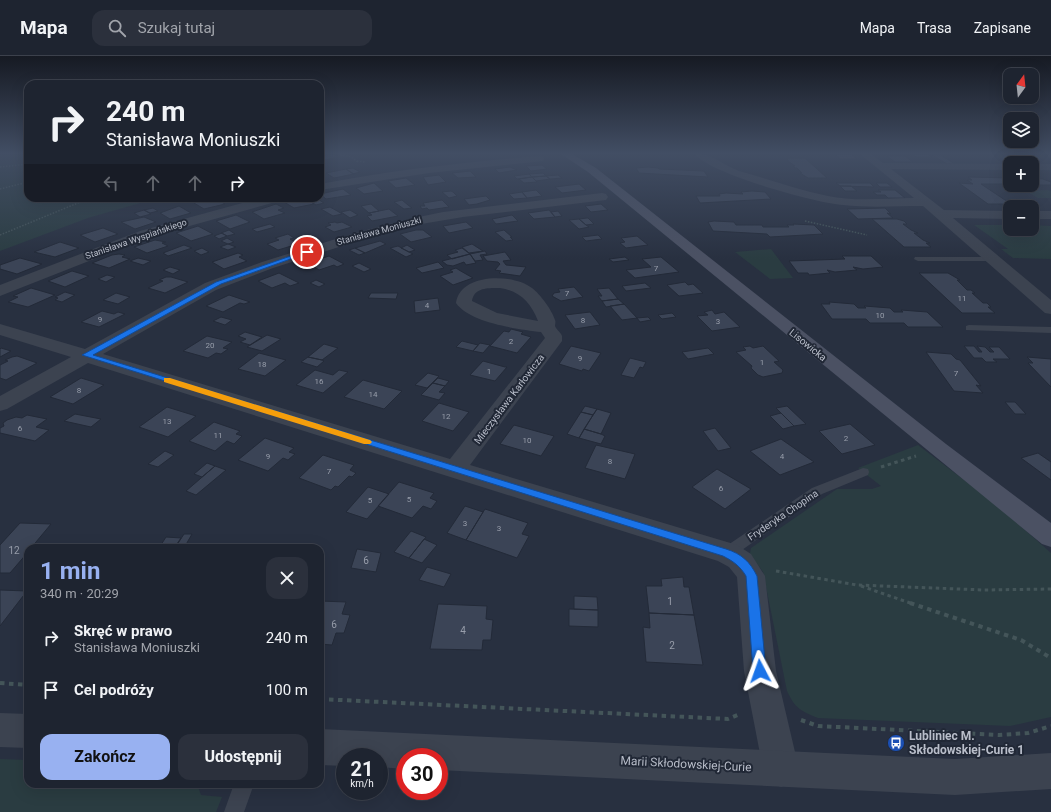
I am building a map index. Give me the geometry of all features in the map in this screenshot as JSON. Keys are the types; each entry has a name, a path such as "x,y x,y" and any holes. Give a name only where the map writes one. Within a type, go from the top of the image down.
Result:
{"main road":[{"name":"Lisowicka","path":"616,189 938,449 1051,537"}],"street":[{"path":"791,189 827,200 848,202 926,202"},
{"path":"910,189 941,214 993,260 1048,304"},
{"name":"Stanisława Moniuszki","path":"0,405 86,355 218,283 363,234 443,216 602,197"},
{"name":"Stanisława Wyspiańskiego","path":"0,291 145,234 261,202"},
{"path":"941,214 1003,215"},
{"path":"1039,215 1051,215"},
{"name":"Mieczysława Karłowicza","path":"455,469 553,342 553,335 546,327"},
{"path":"0,329 726,553 738,558 746,566 751,576 760,671 781,769"},
{"path":"0,730 24,731"},
{"name":"Marii Skłodowskiej-Curie","path":"324,746 781,769 955,776 1051,771"}],"lane":[{"path":"918,259 993,260"},
{"path":"969,328 1051,330"},
{"name":"Fryderyka Chopina","path":"726,553 817,491 863,472"},
{"path":"234,812 243,788"}],"path":[{"path":"0,236 81,202"},
{"path":"805,221 867,235"},
{"path":"863,472 938,449"},
{"path":"746,566 857,585 976,590 1051,589"},
{"path":"857,585 1021,640 1051,658"},
{"path":"0,683 24,685"},
{"path":"324,699 728,719 745,712"},
{"path":"796,716 802,721 818,726 999,735 1028,733 1051,726"}],"shaded area":[{"path":"0,189 24,189 24,202 144,202 88,218 0,251"},
{"path":"1039,190 1051,191 1051,198 1038,198 1028,192 1039,192"},
{"path":"974,225 1003,225 1003,236 1039,236 1039,225 1051,226 1051,259 1013,258 1001,249 1008,249"},
{"path":"771,249 793,278 770,279 735,252"},
{"path":"918,445 997,505 1051,553 1051,717 1010,726 818,718 799,708 787,691 763,572 750,554 751,548 837,489 872,489 881,486 858,468"},
{"path":"0,759 24,760 24,788 198,788 201,795 222,797 216,812 0,812"}],"building":[{"path":"343,189 351,195 326,199 324,197 324,193"},
{"path":"358,189 381,189 383,191 364,194"},
{"path":"558,189 586,190 562,193"},
{"path":"843,189 855,189 857,191 845,191"},
{"path":"968,189 989,189 1005,200 1003,200 1003,204 988,204"},
{"path":"536,190 542,196 527,198 522,192"},
{"path":"878,190 895,190 905,198 888,198 885,195 877,195 873,192 881,192"},
{"path":"451,191 457,196 449,198 442,192"},
{"path":"522,192 527,198 514,199 509,194"},
{"path":"741,192 765,192 771,199 700,203 696,196 720,196 719,194 726,193 743,194"},
{"path":"486,196 490,200 477,204 469,205 464,199"},
{"path":"402,200 412,208 404,209 394,202"},
{"path":"442,200 449,207 429,210 427,208 422,209 420,206 425,206 423,203"},
{"path":"221,202 225,204 204,209 194,203"},
{"path":"284,202 311,202 314,204 294,208"},
{"path":"311,202 324,203 316,205"},
{"path":"276,204 284,208 278,210 285,213 264,219 252,212"},
{"path":"371,204 379,211 369,213 361,206"},
{"path":"601,204 608,210 591,212 585,206"},
{"path":"179,206 191,213 170,219 160,213"},
{"path":"330,207 342,214 333,216 321,209"},
{"path":"153,208 158,211 150,213 144,210"},
{"path":"885,208 891,214 887,213 893,218 858,219 847,209"},
{"path":"389,209 398,216 372,221 367,216 372,215 369,213"},
{"path":"144,210 151,214 140,217 134,213"},
{"path":"350,210 358,215 350,218 341,212"},
{"path":"549,210 555,217 534,219 528,213"},
{"path":"558,211 562,216 555,217 551,212"},
{"path":"236,215 250,222 230,229 216,221"},
{"path":"512,215 518,221 496,224 492,219"},
{"path":"144,217 156,222 135,229 121,222"},
{"path":"588,218 594,224 586,225 579,219"},
{"path":"579,219 589,227 579,229 569,220"},
{"path":"872,219 897,219 904,221 907,224 903,224 918,233 914,233 930,243 926,243 931,247 904,247"},
{"path":"342,222 352,227 334,232 325,227 331,225 328,223"},
{"path":"466,222 473,228 449,233 443,226"},
{"path":"708,222 734,222 736,225 762,225 763,227 789,227 787,225 794,225 793,224 814,225 823,234 770,237 767,234 713,231"},
{"path":"270,224 275,227 257,232 252,229"},
{"path":"198,226 213,234 191,241 176,233"},
{"path":"103,228 118,234 95,242 80,235"},
{"path":"229,230 235,234 227,236 221,233"},
{"path":"423,230 432,237 411,242 400,234"},
{"path":"504,230 512,237 510,237 513,240 506,241 495,232"},
{"path":"222,233 227,236 219,239 214,236"},
{"path":"288,234 294,238 290,239 298,244 278,250 267,244 279,240 275,238"},
{"path":"598,235 602,239 586,241 582,237"},
{"path":"637,236 648,245 626,248 620,243 625,242 621,238"},
{"path":"227,238 234,242 228,244 221,241"},
{"path":"155,240 166,242 162,243 168,246 147,253 134,247"},
{"path":"380,241 386,244 365,253 355,248"},
{"path":"60,242 79,248 55,257 34,252"},
{"path":"228,244 236,247 228,250 220,247"},
{"path":"472,244 483,251 469,253 462,247"},
{"path":"184,245 192,248 168,256 163,253"},
{"path":"407,245 415,250 409,252 401,248"},
{"path":"398,246 413,254 406,257 390,248"},
{"path":"202,248 209,252 201,255 194,251"},
{"path":"355,248 365,253 359,255 349,250"},
{"path":"462,248 470,254 452,259 447,255 458,252 455,250"},
{"path":"485,251 487,254 480,255 483,260 475,261 470,254"},
{"path":"505,252 511,260 503,261 506,265 526,267 520,276 499,273 501,271 495,270 500,264 498,262 487,261 483,256"},
{"path":"238,253 243,255 239,257 247,261 224,269 212,262"},
{"path":"470,254 476,263 466,265 464,262 453,266 447,265 442,261"},
{"path":"112,255 125,255 122,257 130,259 109,268 92,263"},
{"path":"329,256 344,264 337,267 334,265 319,270 308,263"},
{"path":"842,256 871,256 883,267 863,269 853,267 857,270 835,272 827,270 830,273 809,275 808,273 798,273 789,261 845,259"},
{"path":"625,257 629,260 613,262 609,259"},
{"path":"661,257 679,272 635,278 626,270 651,267 642,259"},
{"path":"20,258 42,264 17,274 0,269 0,265"},
{"path":"138,258 151,261 143,265 130,261"},
{"path":"438,262 444,268 422,273 416,268"},
{"path":"359,263 371,269 364,272 352,266"},
{"path":"170,267 180,270 173,274 163,270"},
{"path":"456,268 473,278 453,285 440,276 453,272 450,270"},
{"path":"72,271 89,276 65,287 48,281"},
{"path":"279,273 299,283 290,286 285,283 272,288 258,281"},
{"path":"919,273 948,273 960,280 957,280 967,290 971,290 975,293 972,293 983,303 987,303 991,307 988,307 995,313 962,313"},
{"path":"107,275 115,277 106,282 98,279"},
{"path":"166,277 188,282 165,293 148,288 163,281 159,280"},
{"path":"316,280 325,284 319,287 310,283"},
{"path":"685,282 688,285 693,284 703,293 679,296 667,285"},
{"path":"645,283 651,288 626,291 622,286"},
{"path":"574,287 583,297 561,301 552,296 554,293 560,292 558,289"},
{"path":"31,288 55,295 28,307 8,302 18,297 13,296"},
{"path":"609,288 618,299 602,301 598,296 602,296 597,289"},
{"path":"65,292 75,295 62,302 55,300 58,298 55,297"},
{"path":"116,293 130,297 118,304 103,300"},
{"path":"371,293 398,293 396,299 368,298"},
{"path":"229,295 250,302 244,304 240,303 223,312 206,306"},
{"path":"438,298 440,310 415,313 414,301"},
{"path":"618,299 624,304 606,307 602,301"},
{"path":"829,302 854,304 858,308 866,308 864,306 890,308 894,312 903,312 901,310 927,312 943,327 908,327 904,323 870,323 866,319 832,319 821,304 830,304"},
{"path":"624,304 637,318 622,320 610,306"},
{"path":"712,310 715,314 724,312 740,327 712,331 697,316 708,315 704,312"},
{"path":"102,311 114,314 118,312 125,314 99,327 81,322"},
{"path":"590,312 600,325 575,329 565,315"},
{"path":"672,313 676,317 662,319 658,315"},
{"path":"221,317 232,320 225,325 213,321"},
{"path":"648,317 651,320 640,322 637,318"},
{"path":"511,329 523,332 521,334 531,337 517,353 490,346 504,331 509,332"},
{"path":"245,332 262,337 250,345 240,342 246,339 238,336"},
{"path":"267,335 281,339 262,351 247,347"},
{"path":"207,336 232,342 223,348 228,349 221,354 216,353 208,358 183,351"},
{"path":"462,341 478,345 473,351 456,347"},
{"path":"480,343 490,345 483,353 473,351"},
{"path":"324,344 338,348 322,360 308,357"},
{"path":"571,346 601,353 589,371 583,369 582,371 559,364"},
{"path":"750,346 753,348 763,346 779,361 774,362 783,370 782,373 763,377 758,375 751,368 752,366 736,352 746,350 743,347"},
{"path":"964,346 974,346 979,352 982,352 977,346 985,347 990,352 994,352 989,347 999,347 1010,359 993,359 997,362 986,362 982,358 974,358"},
{"path":"1,348 11,351 0,357"},
{"path":"708,348 714,354 688,359 682,352"},
{"path":"926,352 951,354 956,359 960,360 981,386 976,385 983,393 954,391"},
{"path":"259,353 286,360 265,376 238,369"},
{"path":"17,356 37,363 6,380 0,378 0,365 8,361 5,360"},
{"path":"308,357 324,361 317,367 301,362"},
{"path":"1027,357 1051,359 1051,387 1028,363 1033,363"},
{"path":"630,358 646,362 643,368 640,367 634,378 621,375"},
{"path":"483,361 507,367 495,381 470,375"},
{"path":"315,370 333,375 339,370 348,372 323,393 296,385"},
{"path":"428,373 439,376 427,388 415,385"},
{"path":"81,378 104,385 73,404 50,397"},
{"path":"438,378 449,381 445,386 433,383"},
{"path":"363,380 402,391 384,409 344,397"},
{"path":"433,383 445,386 439,392 445,393 439,400 421,395"},
{"path":"1005,402 1015,402 1026,414 1015,414"},
{"path":"439,403 469,412 453,431 422,421"},
{"path":"585,406 597,409 593,415 581,412"},
{"path":"787,406 806,424 794,426 776,408"},
{"path":"167,407 196,416 168,437 139,427"},
{"path":"597,409 611,413 601,434 584,429"},
{"path":"581,412 593,415 579,438 567,434"},
{"path":"781,413 794,426 783,429 770,416"},
{"path":"75,414 101,419 91,427 64,421"},
{"path":"27,415 47,419 36,427 49,430 35,441 0,433 0,428 4,426 3,423 7,420 16,417 22,418"},
{"path":"214,422 240,431 236,434 242,436 234,444 227,441 215,451 189,441"},
{"path":"850,424 875,445 842,454 819,431"},
{"path":"514,425 554,436 541,456 500,444"},
{"path":"715,428 731,448 718,451 703,431"},
{"path":"584,429 605,436 601,444 579,438"},
{"path":"265,438 294,448 289,452 295,454 288,460 283,458 268,471 238,460"},
{"path":"781,439 814,462 780,475 750,451"},
{"path":"596,445 635,454 625,479 585,468"},
{"path":"165,451 174,455 158,467 148,464"},
{"path":"1038,453 1051,462 1051,480 1021,458"},
{"path":"323,455 354,465 350,470 356,473 352,477 349,476 338,487 335,486 331,490 299,478"},
{"path":"207,463 215,466 202,477 194,474"},
{"path":"215,466 226,470 196,495 186,491"},
{"path":"717,469 751,489 725,509 692,487"},
{"path":"399,482 434,493 430,498 437,501 431,509 423,506 412,518 378,506"},
{"path":"368,487 389,494 367,519 346,512"},
{"path":"465,506 483,512 466,540 447,533"},
{"path":"485,509 528,523 522,534 529,536 517,558 466,540"},
{"path":"20,523 51,524 34,544 24,544 24,557 10,573 0,573 0,545"},
{"path":"411,531 426,537 409,558 394,552"},
{"path":"184,534 192,534 186,544 178,544"},
{"path":"166,537 181,538 177,544 162,544"},
{"path":"424,539 437,545 422,563 409,558"},
{"path":"357,549 381,553 376,572 351,568"},
{"path":"427,567 451,574 444,587 419,580"},
{"path":"683,577 684,587 689,587 694,615 649,613 646,586 662,586 661,579"},
{"path":"0,590 24,591 24,595 0,626"},
{"path":"574,596 597,597 598,610 574,609"},
{"path":"324,601 346,602 342,614 350,615 344,633 336,633 332,645 324,644"},
{"path":"438,604 487,606 486,619 493,620 491,640 483,640 482,650 430,649"},
{"path":"569,609 598,610 598,627 569,626"},
{"path":"649,613 694,615 703,665 646,662 643,627 650,628"}],"slow traffic":[{"path":"167,380 367,442"}],"place":[{"name":"Lubliniec M. Skłodowskiej-Curie 1","path":"896,743"}],"route":[{"path":"307,252 218,283 197,293 86,355 726,553 738,558 746,566 751,576 760,671"}]}
